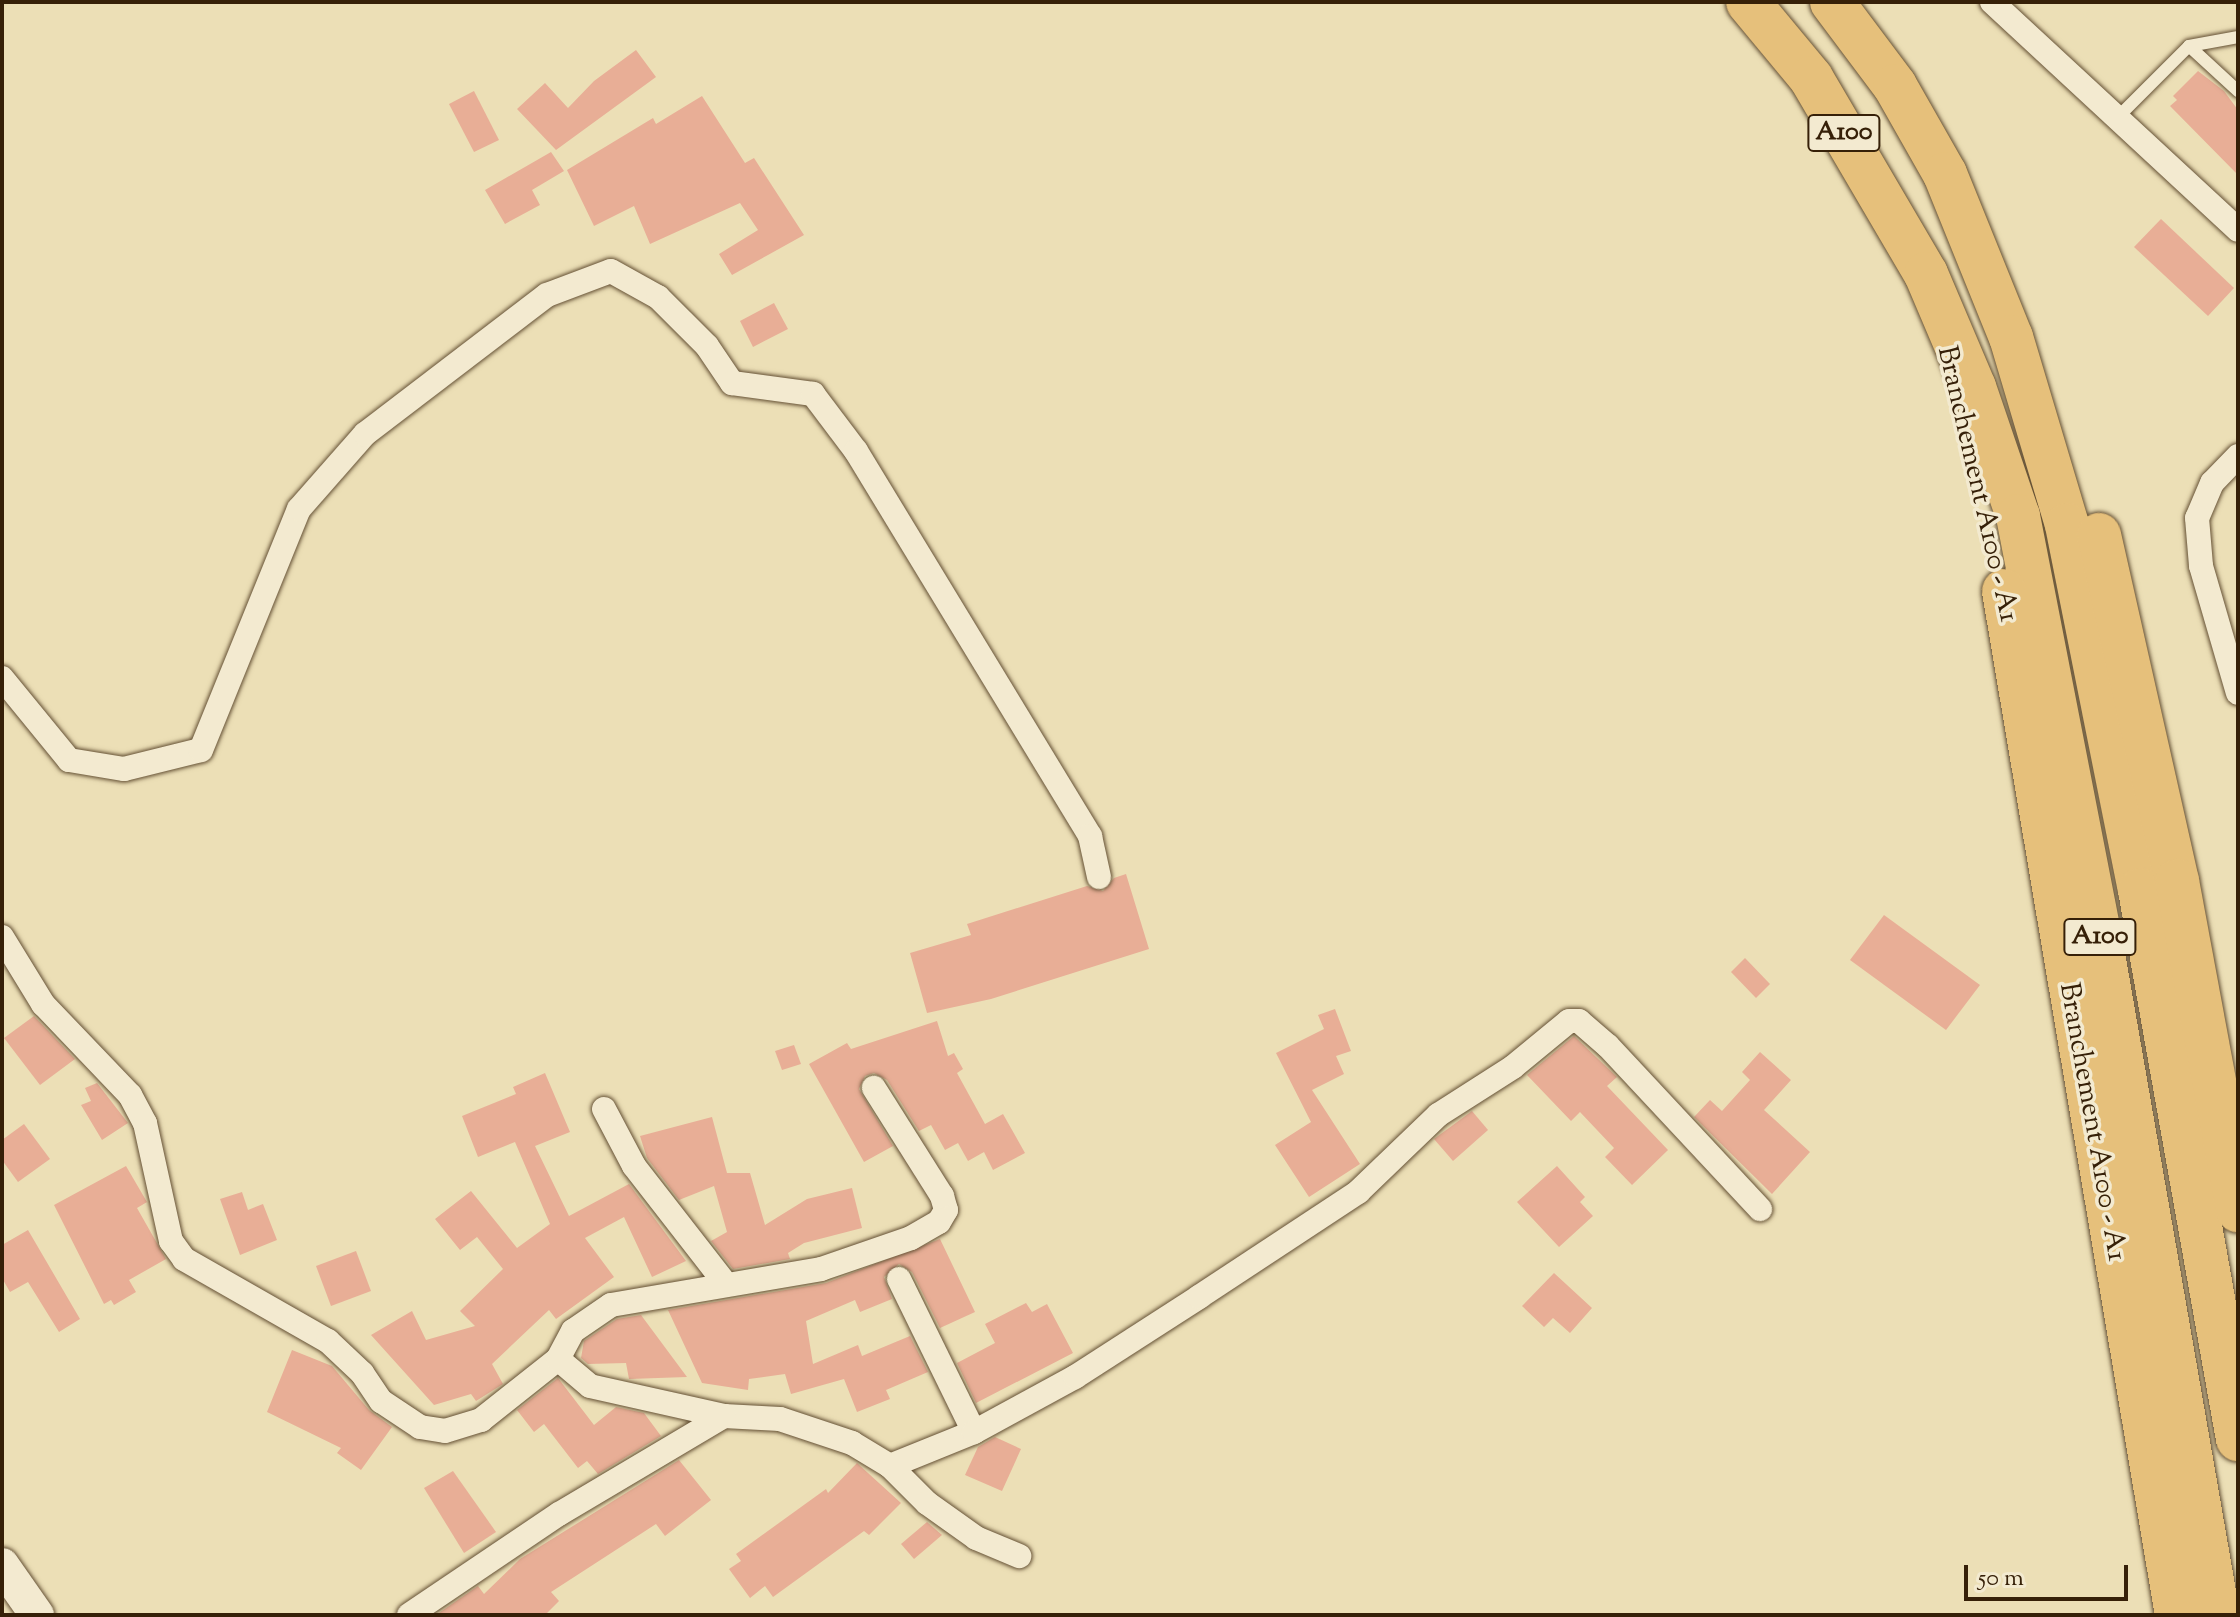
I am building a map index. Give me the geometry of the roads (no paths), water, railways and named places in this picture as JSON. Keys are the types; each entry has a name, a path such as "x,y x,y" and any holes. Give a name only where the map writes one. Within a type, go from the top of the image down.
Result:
{"highway":[{"name":"A100","path":"1748,2 1811,78 1926,274 1974,387 2024,544 2100,937 2218,1615"},
{"name":"A100","path":"1832,2 1895,86 1945,174 2011,337 2067,525 2143,906 2238,1439"},
{"path":"1945,174 2031,341 2096,524 2177,881 2238,1210"},
{"name":"Branchement A100 - A1","path":"1926,274 1988,514 2015,646 2174,1608"}],"street":[{"path":"1992,2 2238,230"},
{"path":"2,678 69,760 124,769 201,750 299,509 365,434 534,304 611,271 658,297 707,346 732,383 813,394 856,451 1090,836 1099,877"},
{"path":"2237,686 2201,566 2197,518 2212,483 2238,456"},
{"path":"2,937 43,1004 130,1095 145,1123 171,1241 184,1259 328,1341 362,1373 381,1401 420,1427 445,1431 481,1420 558,1359 573,1331 611,1305 725,1283 821,1269 911,1238 939,1222 946,1210 942,1196 874,1088"},
{"path":"890,1466 974,1432 1075,1377 1358,1192 1438,1115 1513,1067 1569,1021 1579,1021 1608,1046 1760,1209"},
{"path":"604,1109 634,1166 725,1283"},
{"path":"899,1279 974,1432"},
{"path":"558,1359 590,1386 724,1416 780,1419 826,1432 890,1466 927,1503 976,1538 1019,1556"},
{"path":"409,1615 559,1514 724,1416"},
{"path":"2,1565 37,1615"}],"lane":[{"path":"2117,118 2189,46 2238,37"},
{"path":"2189,46 2238,91"}]}
